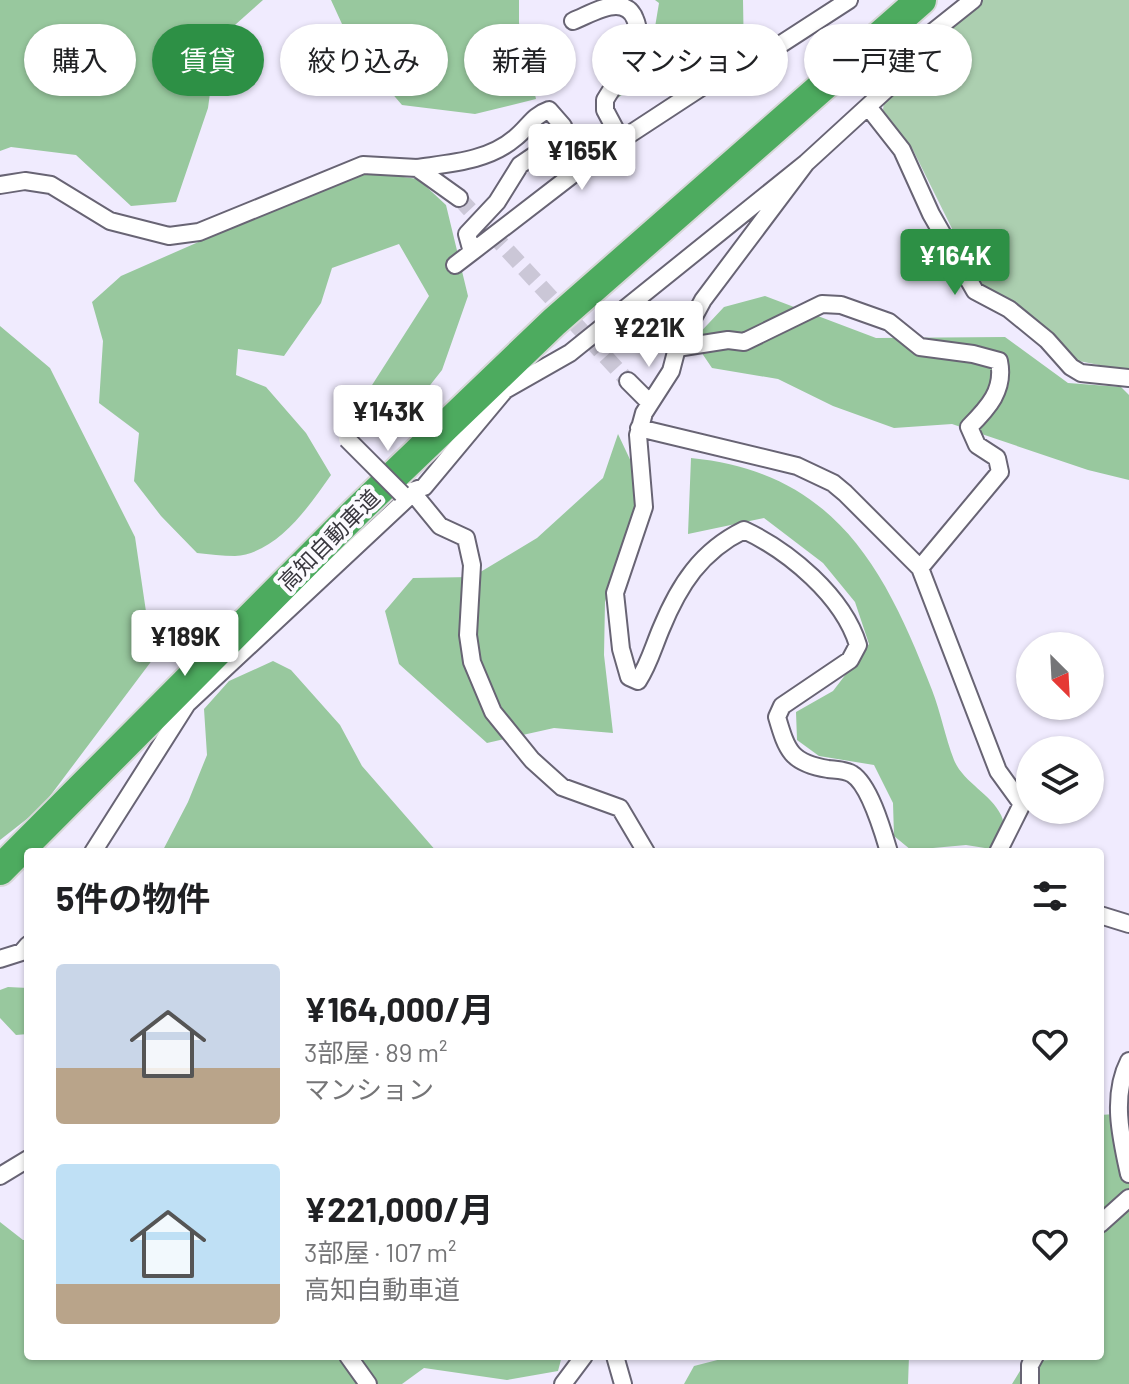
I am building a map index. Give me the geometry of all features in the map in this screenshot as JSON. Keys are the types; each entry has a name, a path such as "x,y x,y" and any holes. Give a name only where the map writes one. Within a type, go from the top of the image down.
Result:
{"highway":[{"name":"高知自動車道","path":"0,854 536,320 674,196 904,0"},
{"name":"高知自動車道","path":"0,870 358,510 554,322 921,0"}],"street":[{"path":"455,265 598,155 708,83 761,57 849,0"},
{"path":"96,848 187,704 407,493 424,487 505,390 570,353 806,163 901,76 929,35 973,0"},
{"path":"573,21 612,6 621,6 632,12 639,28 638,44 605,100 605,110 622,142"},
{"path":"869,108 902,150 931,214 975,291 1009,309 1081,373 1129,378"},
{"path":"0,185 25,181 51,185 110,221 150,232 185,236 307,190 363,165 417,168 486,156 516,138 535,115 549,110 558,116 563,126 561,137 520,165 497,202 467,234 472,252"},
{"path":"806,163 703,300 677,348 671,371 650,403 639,428 644,507 615,593 621,649 629,677 638,681 649,664 661,629 692,570 717,543 744,530 766,540 825,590 852,625 858,645 850,660 782,706 777,717 786,750 807,765 850,772 860,780 888,848"},
{"path":"417,168 459,198"},
{"path":"677,348 728,340 744,342 822,304 841,305 889,322 920,347 999,361 1001,374 997,391 989,406 969,427 977,445 997,458 1000,472 920,568"},
{"path":"628,381 650,403"},
{"path":"639,428 797,466 833,483 920,568 998,771 1022,804 1000,848"},
{"path":"347,439 440,526 466,538 472,565 468,635 472,662 503,729 562,787 620,808 644,848"},
{"path":"1104,916 1129,924"},
{"path":"0,959 24,950"},
{"path":"1129,1061 1121,1087 1119,1124 1129,1174"},
{"path":"0,1176 24,1161"},
{"path":"1104,1220 1129,1198"},
{"path":"351,1360 368,1384"},
{"path":"563,1384 581,1360"},
{"path":"616,1360 623,1384"},
{"path":"1030,1384 1033,1360"}],"green space":[{"path":"0,0 263,0 236,24 152,24 152,96 210,96 176,202 131,206 76,155 11,147 0,151"},
{"path":"331,0 519,0 519,24 464,24 464,96 535,96 536,99 475,114 402,105 394,96 448,96 448,24 342,24"},
{"path":"655,0 743,0 743,24 656,24 659,3"},
{"path":"982,0 1129,0 1129,371 1074,360 1011,299 1007,302 981,287 912,148 883,110 884,101 890,96 972,96 972,24 953,23"},
{"path":"374,173 418,179 446,205 468,296 442,370 405,417 367,427 358,407 429,296 399,244 332,268 321,303 284,356 238,349 236,375 266,387 306,433 331,475 291,526 265,546 235,556 197,553 161,516 134,481 139,433 99,403 103,341 92,302 121,276 344,178"},
{"path":"765,296 876,338 1005,337 1068,383 1121,387 1129,395 1129,480 1088,470 952,424 894,428 833,406 778,379 712,368 693,340 724,307"},
{"path":"0,326 50,368 135,537 153,659 41,808 0,840"},
{"path":"618,434 642,485 605,602 604,655 613,733 554,728 487,743 399,664 385,611 413,578 472,577 537,538 603,478"},
{"path":"691,458 741,467 783,483 818,505 848,534 895,604 932,690 958,768 991,801 1003,819 1004,848 966,845 909,848 894,836 893,803 874,765 819,756 797,740 796,712 833,691 869,644 855,602 823,563 764,518 688,534"},
{"path":"273,661 291,670 340,725 362,766 434,848 164,848 188,802 207,755 204,709 229,681"},
{"path":"24,988 24,1034 16,1035 0,1018 0,990"},
{"path":"1115,1114 1129,1162 1129,1384 1012,1384 1026,1361 1104,1360 1104,1115"},
{"path":"0,1222 24,1240 24,1360 561,1360 558,1371 507,1380 424,1368 402,1384 0,1384"},
{"path":"717,1360 909,1360 908,1384 684,1384 694,1366"}],"tunnel":[{"path":"459,198 628,381"}]}
